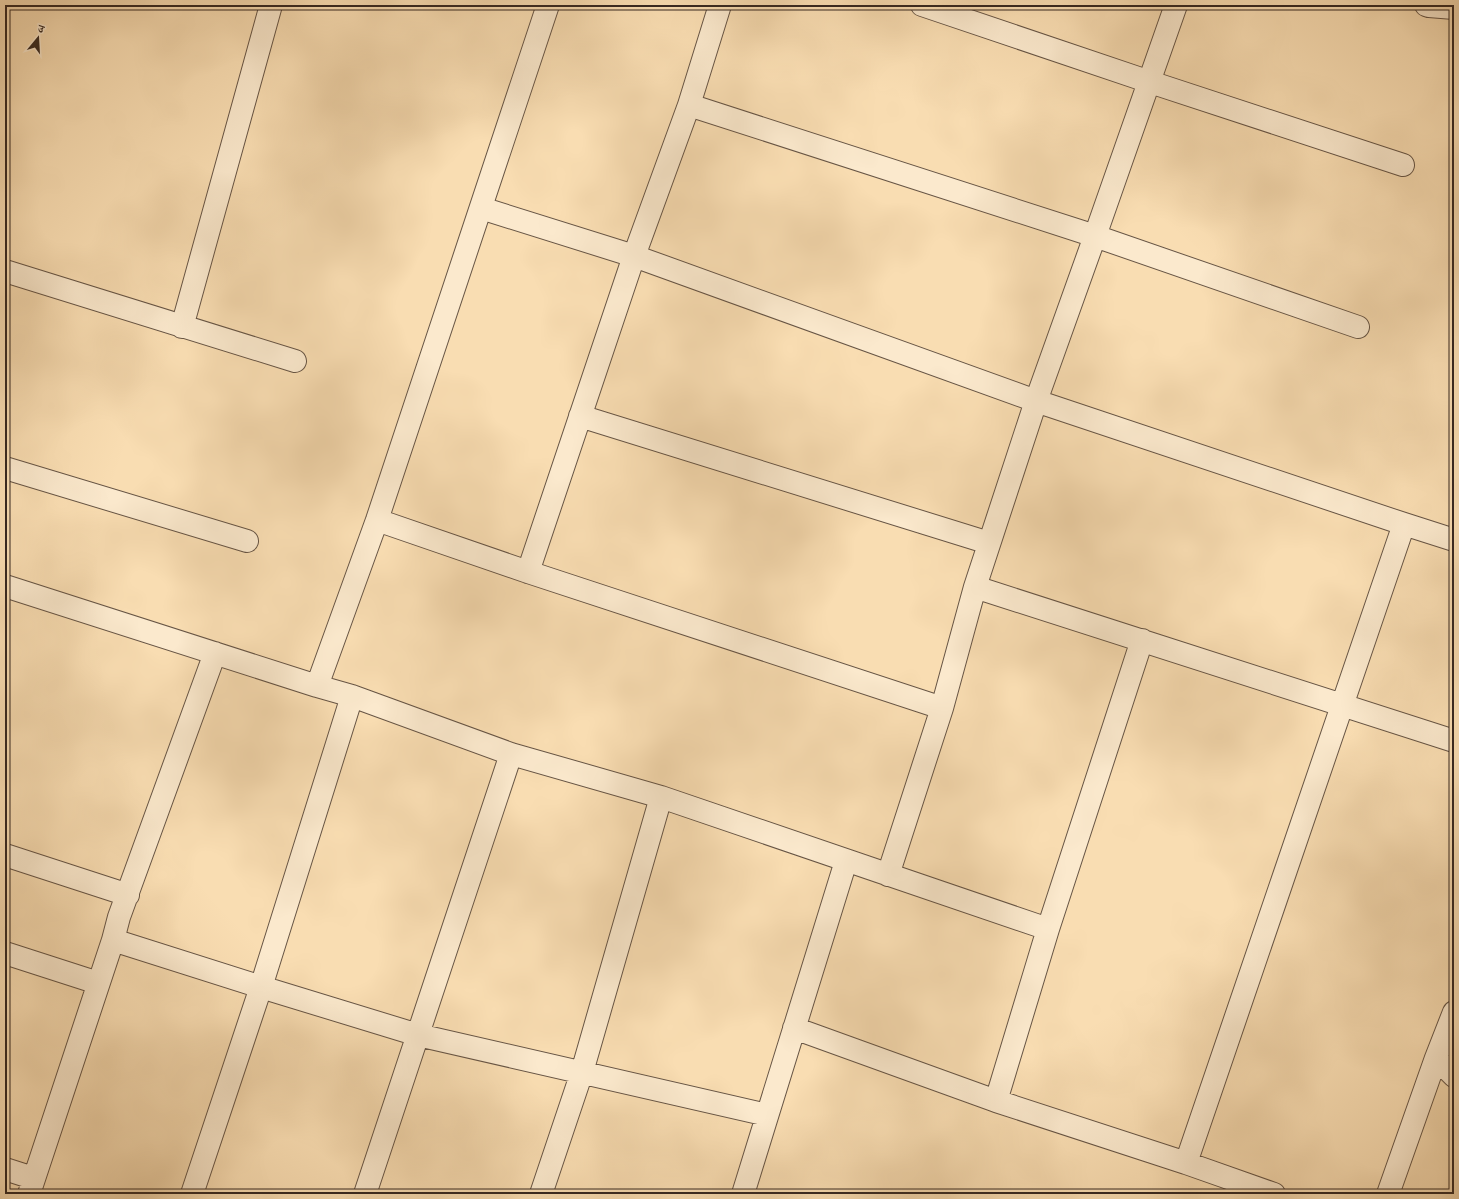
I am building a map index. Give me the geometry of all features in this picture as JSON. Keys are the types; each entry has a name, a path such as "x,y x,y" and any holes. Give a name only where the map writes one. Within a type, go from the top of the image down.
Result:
{"street":[{"path":"182,327 271,5"},
{"path":"317,686 377,520 548,5"},
{"path":"528,572 634,256 689,104 720,5"},
{"path":"922,5 1403,165"},
{"path":"888,875 942,708 975,587 1036,401 1176,5"},
{"path":"1426,5 1454,8"},
{"path":"689,104 1095,236 1358,327"},
{"path":"481,208 634,256 1036,401 1454,540"},
{"path":"5,271 295,361"},
{"path":"580,416 989,543"},
{"path":"5,468 247,541"},
{"path":"377,520 528,572 942,708"},
{"path":"1186,1163 1404,524"},
{"path":"5,586 352,696 511,754 661,797 1048,929"},
{"path":"975,587 1454,741"},
{"path":"996,1100 1048,929 1142,640"},
{"path":"5,1169 31,1186 113,940 119,917 215,653"},
{"path":"192,1194 261,988 352,696"},
{"path":"365,1194 511,754"},
{"path":"541,1194 582,1072 661,797"},
{"path":"5,855 128,895"},
{"path":"742,1194 846,861"},
{"path":"113,940 261,988 418,1036 767,1115"},
{"path":"5,952 98,982"},
{"path":"1388,1194 1436,1058 1454,1012"},
{"path":"794,1028 996,1100 1274,1194"},
{"path":"1436,1058 1454,1076"}]}
